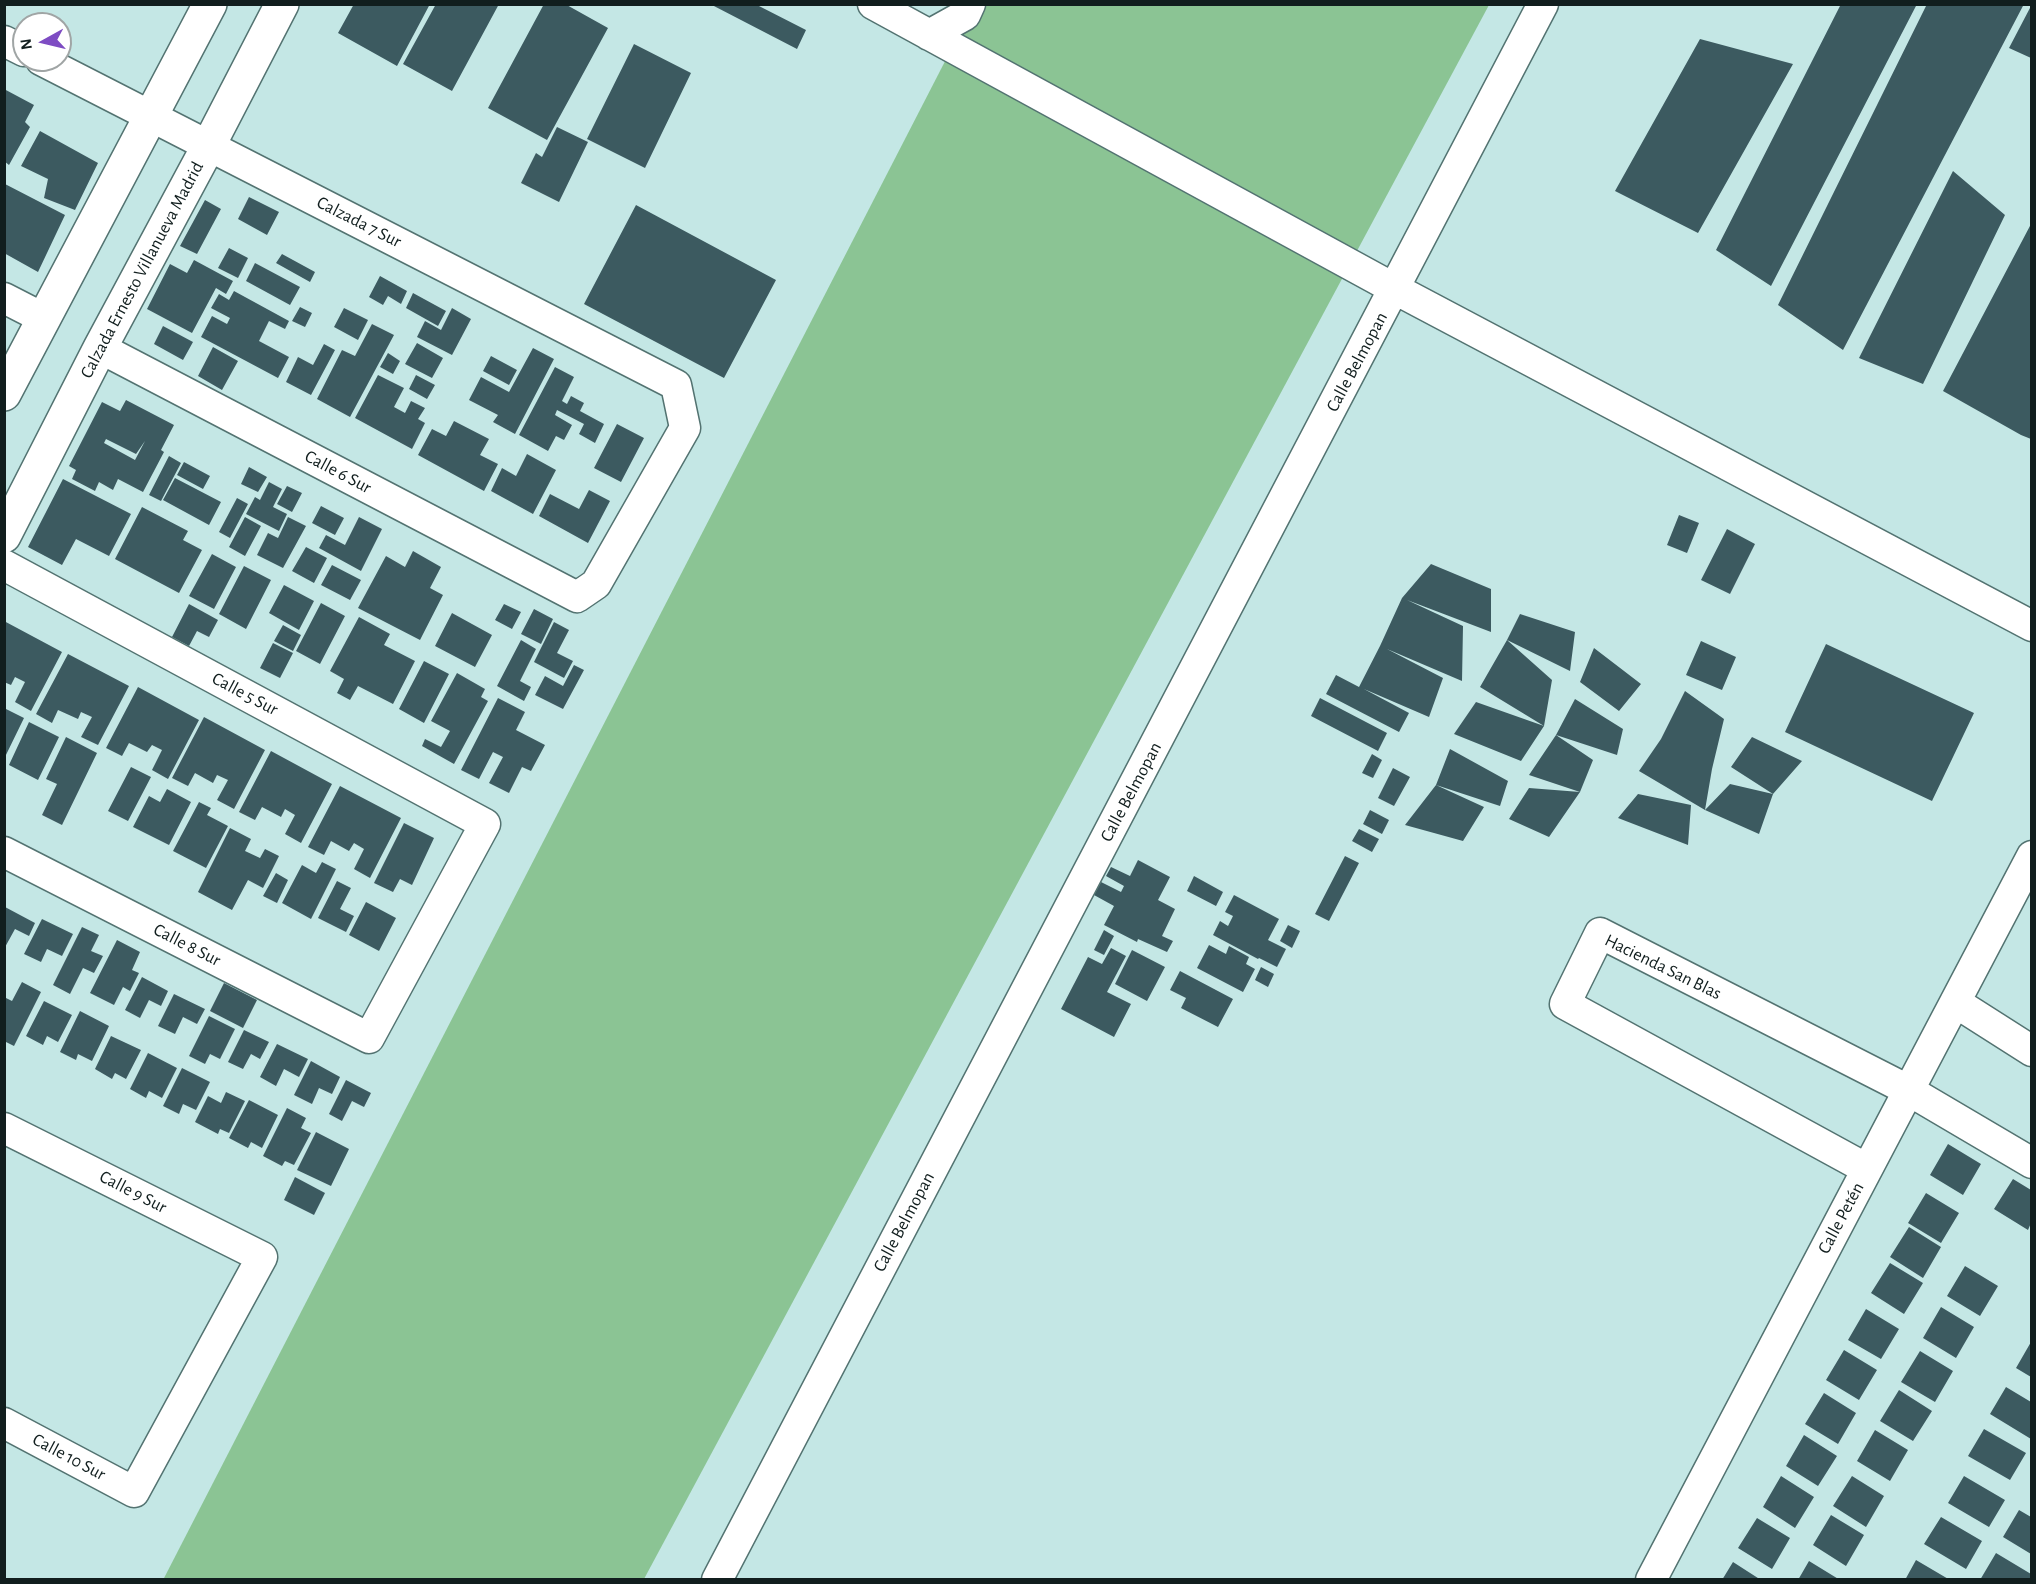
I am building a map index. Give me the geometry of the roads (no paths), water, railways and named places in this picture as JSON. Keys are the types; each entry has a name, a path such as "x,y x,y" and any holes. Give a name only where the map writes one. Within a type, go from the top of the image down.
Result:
{"street":[{"path":"4,394 210,4"},
{"name":"Calzada Ernesto Villanueva Madrid","path":"4,536 100,348 282,4"},
{"path":"873,4 1395,289 2031,626"},
{"path":"929,34 965,15 970,4"},
{"name":"Calle Belmopan","path":"717,1580 1543,4"},
{"name":"Calzada 7 Sur","path":"64,72 676,385 685,428 596,584 577,597"},
{"path":"4,298 43,318"},
{"name":"Calle 6 Sur","path":"100,348 577,597"},
{"name":"Calle 5 Sur","path":"4,565 485,824 369,1038"},
{"name":"Calle 8 Sur","path":"4,852 369,1038"},
{"name":"Calle Petén","path":"1650,1580 2031,856"},
{"name":"Hacienda San Blas","path":"1867,1168 1565,1004 1600,933 1908,1090"},
{"path":"1955,1002 2031,1051"},
{"path":"1908,1090 2031,1163"},
{"name":"Calle 9 Sur","path":"4,1128 261,1257 134,1492"},
{"name":"Calle 10 Sur","path":"4,1423 134,1492"}]}
